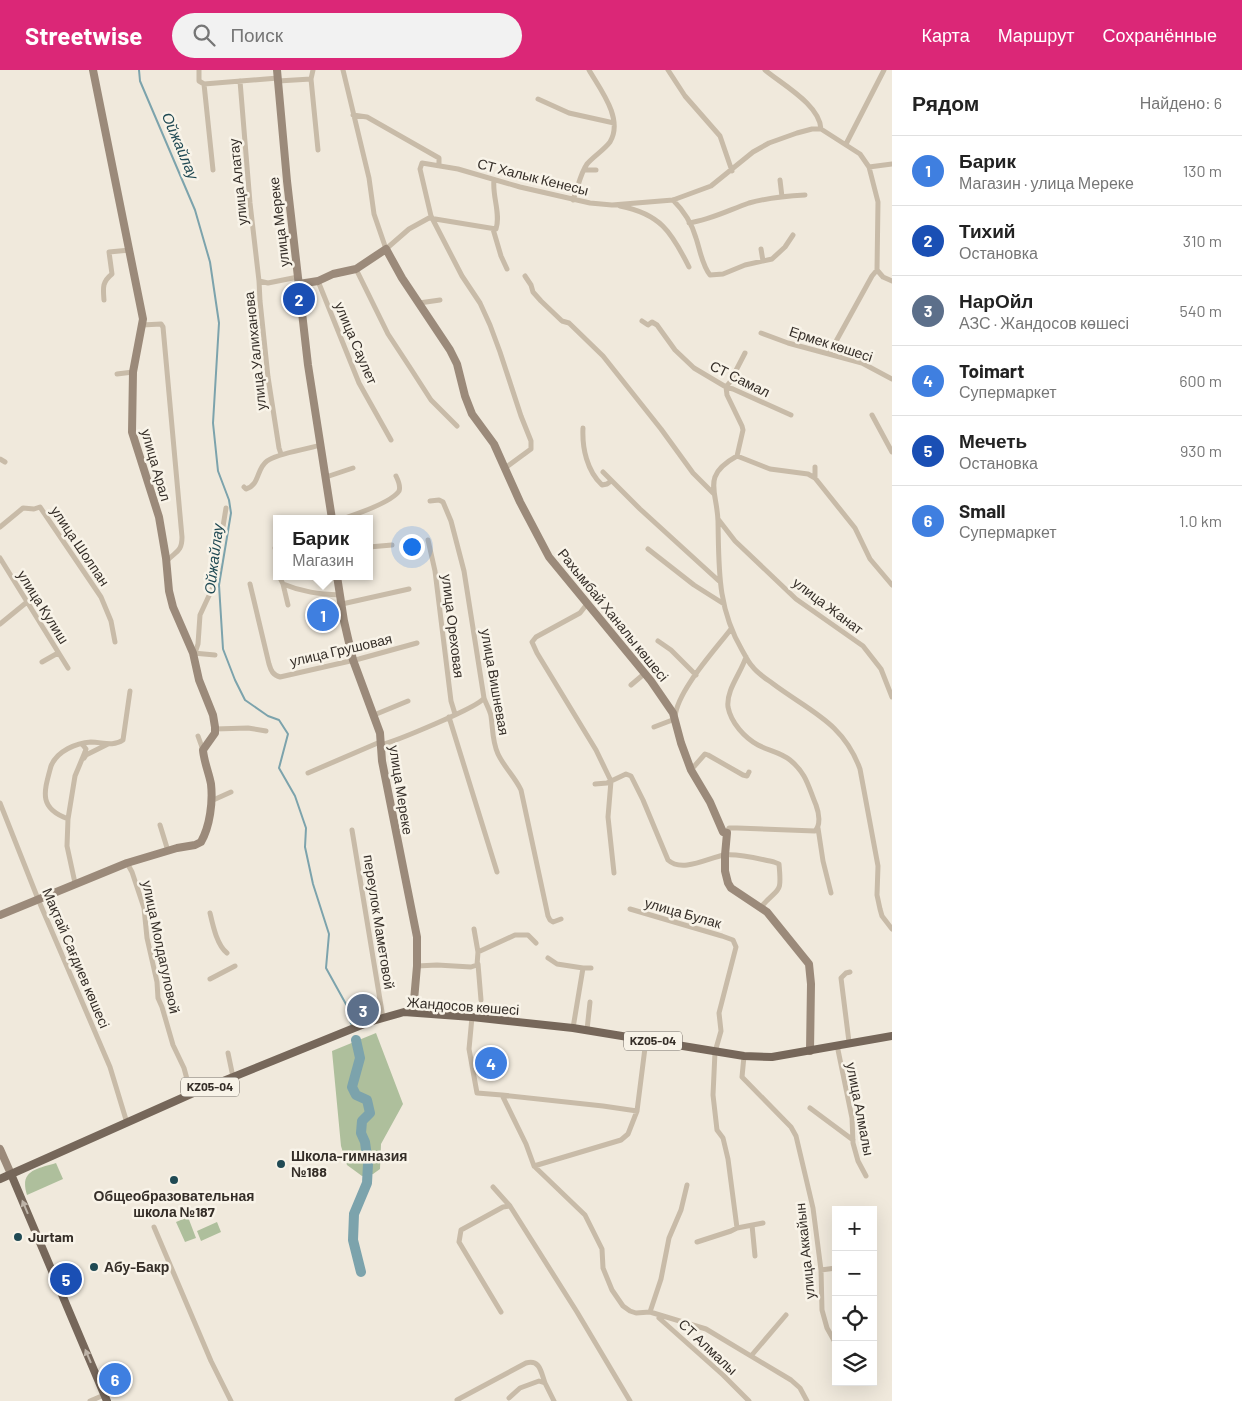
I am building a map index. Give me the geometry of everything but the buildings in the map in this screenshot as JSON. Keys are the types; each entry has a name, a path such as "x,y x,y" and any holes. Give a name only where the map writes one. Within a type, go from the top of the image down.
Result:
{"main road":[{"name":"Жандосов көшесі","path":"0,1180 191,1094 383,1018 413,1012 573,1028 744,1056 772,1057 810,1051 836,1044 892,1036"},
{"path":"17,1189 19,1176 27,1167"},
{"path":"11,1174 106,1398"},
{"name":"KZ05-04","path":"0,1180 7,1180 13,1183 17,1189"}],"street":[{"name":"улица Арал","path":"93,70 94,83 143,318 133,372 132,432 159,517 173,607 193,653 199,680 213,715 215,729"},
{"name":"улица Алатау","path":"199,70 199,80 204,84 213,170"},
{"path":"313,70 311,79 318,150"},
{"name":"Рахымбай Ханалы көшесі","path":"343,70 369,178 374,214 386,249 402,278 450,350 457,364 465,396 472,414 494,444 520,502 549,557 658,691 675,718 681,744 691,770 715,811 723,832 727,833"},
{"path":"573,200 584,170 610,142 614,130 609,107 589,70"},
{"path":"668,70 681,90 720,136 732,171"},
{"path":"765,70 811,107 819,119 821,130 860,154 869,167 878,202 877,270 829,354"},
{"path":"846,144 884,70"},
{"path":"204,84 278,76 311,79"},
{"name":"улица Мереке","path":"278,76 287,181 308,365 331,515"},
{"name":"улица Алатау","path":"240,81 250,203 259,281"},
{"path":"538,99 569,112 614,123"},
{"path":"353,114 367,117 439,158 439,165 422,163 420,169 433,219 462,276 480,303 490,325 531,441 530,450 504,468"},
{"name":"СТ Халык Кенесы","path":"439,165 573,200 612,204 673,200 711,186 732,171 753,152 769,143 812,129 821,130"},
{"path":"869,167 892,164"},
{"path":"584,170 596,170"},
{"path":"493,229 497,227 493,191 494,180"},
{"path":"780,180 782,197"},
{"path":"689,223 706,220 723,212 757,201 805,195"},
{"path":"678,206 680,199"},
{"path":"673,200 689,223 710,276 723,274 745,265 772,259 785,247 793,235"},
{"path":"612,204 644,212 655,219 674,240 689,266"},
{"path":"259,281 268,283 299,280 318,281 333,274 356,269 386,249 409,229 429,218 493,229"},
{"path":"493,229 507,269"},
{"path":"761,249 763,261"},
{"path":"104,300 103,284 112,274 110,252 130,250"},
{"path":"356,269 388,334 427,395 457,426"},
{"path":"877,270 883,277 892,281"},
{"path":"525,276 540,301 562,321 569,323 603,356 693,473 713,493"},
{"name":"улица Уалиханова","path":"259,281 268,377 280,451"},
{"name":"улица Саулет","path":"318,281 359,383 391,440"},
{"path":"419,303 440,300"},
{"name":"СТ Самал","path":"642,320 648,325 652,322 657,325 668,342 688,363 726,387 791,415"},
{"path":"142,325 161,324 163,326 182,538 180,550 166,562"},
{"name":"Ермек көшесі","path":"761,333 788,343 862,363 892,379"},
{"path":"745,353 726,387 727,395 743,430 736,456 716,474 713,486 718,519 720,581 725,611 731,630 752,666 760,674 832,725 854,753 860,769 878,866 877,895 880,909 882,916 892,929"},
{"path":"116,374 133,372"},
{"path":"872,415 892,452"},
{"path":"583,428 582,440 584,451 596,479 602,485 611,481"},
{"path":"244,487 246,489 253,485 258,478 262,466 280,451 285,455 320,446"},
{"path":"736,456 770,468 808,474 815,478 855,528 870,559 892,586"},
{"path":"815,466 815,478"},
{"path":"326,477 353,468"},
{"path":"603,472 646,515 720,581"},
{"path":"351,515 394,496 399,490 400,485 396,476"},
{"name":"улица Вишневая","path":"430,501 438,500 443,502 451,521 466,578 484,698 491,716 492,735 497,753 514,777 520,790 548,916 553,922 561,919"},
{"name":"улица Шолпан","path":"0,527 23,508 34,509 40,507 101,597 111,621 115,642"},
{"path":"193,653 198,644 200,615 213,587 218,570 218,557 226,508"},
{"name":"улица Жанат","path":"718,519 735,541 786,590 863,646 881,669 892,697"},
{"name":"улица Ореховая","path":"428,540 434,571 451,701 455,714"},
{"path":"373,547 392,545"},
{"path":"648,548 694,585 724,604"},
{"name":"улица Кулиш","path":"0,558 68,668"},
{"path":"281,580 288,605"},
{"name":"улица Мереке","path":"338,580 353,660 380,733 380,744 395,834 417,937 417,966 413,1012"},
{"name":"улица Грушовая","path":"250,584 268,664 273,674 280,677 417,643"},
{"path":"283,584 315,594 340,596"},
{"path":"342,604 408,589"},
{"path":"286,598 287,592 290,590 299,590"},
{"path":"0,624 27,602"},
{"path":"588,604 580,613 536,637 532,644 596,750 611,781 608,817 614,873"},
{"path":"654,727 675,718 677,706 696,675 731,630"},
{"path":"658,641 671,650 696,675"},
{"path":"42,662 58,653"},
{"path":"193,653 215,655"},
{"path":"746,657 744,667 733,686 728,702 732,718 742,734 759,746 786,757 803,774 818,810 817,831 831,892"},
{"path":"631,685 644,674"},
{"path":"68,819 47,806 45,798 47,782 53,761 66,750 82,744 120,742 122,740 130,691"},
{"path":"308,773 449,717 480,703 484,698"},
{"path":"374,715 408,701"},
{"path":"449,717 497,872"},
{"path":"203,750 215,733 215,729 248,728 266,731"},
{"path":"0,915 127,863 201,842 208,826 211,784 198,736"},
{"path":"82,744 86,749 83,758"},
{"path":"75,883 67,846 68,819 75,776 78,765 86,755 108,744"},
{"path":"691,770 705,754 708,754 743,775 747,776 749,772"},
{"path":"595,784 611,781 626,774 631,776 668,860 672,863 680,866 724,855 779,864 780,888 761,906"},
{"path":"211,801 231,792"},
{"name":"Мақтай Сағдиев көшесі","path":"0,803 38,899 110,1067 127,1123"},
{"path":"160,825 168,851"},
{"path":"810,1051 811,984 809,964 761,906 731,888 726,877 724,855 727,833 730,828 817,831"},
{"name":"переулок Маметовой","path":"352,830 383,1018"},
{"name":"улица Молдагуловой","path":"127,863 144,908 147,938 157,982 158,998 173,1045 184,1068 191,1094"},
{"path":"769,899 778,897"},
{"name":"улица Булак","path":"630,909 732,940 736,947 721,1005 719,1019 721,1030 715,1052 713,1095 717,1130 723,1138 728,1159 737,1228"},
{"path":"210,913 216,933 227,953"},
{"path":"474,929 478,952 477,966 481,1000"},
{"path":"478,952 515,935 528,935 536,943"},
{"path":"548,958 557,964 591,968"},
{"path":"210,980 235,966"},
{"path":"417,966 477,966"},
{"path":"573,1028 583,968"},
{"path":"849,1042 841,978 850,972"},
{"path":"587,1030 590,1002"},
{"path":"472,1017 469,1050 477,1092 637,1111"},
{"path":"534,1166 621,1140 628,1134 637,1111 646,1040"},
{"name":"улица Алмалы","path":"836,1044 852,1118 853,1140 858,1161 866,1176"},
{"path":"228,1053 233,1077"},
{"name":"улица Аккайын","path":"744,1056 742,1077 792,1127 796,1136 813,1208 821,1270 822,1310 827,1328 834,1341"},
{"path":"502,1095 526,1144 534,1166 585,1215 602,1249 603,1268 612,1290 623,1306 636,1313 650,1312 706,1329 791,1380 800,1388 807,1401"},
{"path":"810,1108 853,1140"},
{"path":"0,1149 11,1174"},
{"path":"650,1312 661,1278 669,1238 681,1210 687,1185"},
{"path":"493,1187 510,1206 577,1312 630,1401"},
{"path":"501,1312 459,1242 461,1230 510,1206"},
{"path":"697,1242 737,1228 763,1223"},
{"path":"752,1225 755,1256"},
{"path":"154,1227 211,1361 231,1401"},
{"path":"821,1270 832,1269"},
{"name":"СТ Алмалы","path":"650,1312 664,1320 749,1401"},
{"path":"751,1356 786,1315"},
{"path":"456,1400 531,1361 539,1365 554,1401"},
{"path":"509,1398 520,1388 530,1383 538,1381 545,1383"},
{"path":"90,1401 106,1398"}],"green space":[{"path":"376,1033 403,1104 381,1144 380,1169 373,1174 362,1176 347,1165 341,1146 332,1051"},
{"path":"56,1163 63,1179 27,1195 25,1180 28,1175 36,1169"},
{"path":"188,1217 196,1238 185,1242 176,1222"},
{"path":"217,1222 221,1232 201,1241 197,1231"}],"waterway":[{"name":"Ойжайлау","path":"139,70 140,81 195,210 210,262 219,323 213,423 218,471 229,500 231,513 219,585 223,649 245,700 268,716 279,720 288,734 279,768 295,796 306,828 305,847 313,884 329,934 326,968 347,1006 351,1024"},
{"path":"356,1040 360,1058 352,1087 356,1095 367,1100 370,1113 362,1121 361,1133 365,1142 368,1164 367,1183 354,1214 353,1240 361,1272"}],"place":[{"name":"Тихий","path":"299,299"},
{"name":"Барик","path":"323,615"},
{"name":"НарОйл","path":"363,1010"},
{"name":"Toimart","path":"491,1063"},
{"name":"Школа-гимназия №188","path":"281,1164"},
{"name":"Общеобразовательная школа №187","path":"174,1180"},
{"name":"Jurtam","path":"18,1237"},
{"name":"Абу-Бакр","path":"94,1267"},
{"name":"Мечеть","path":"66,1279"},
{"name":"Small","path":"115,1379"}]}
